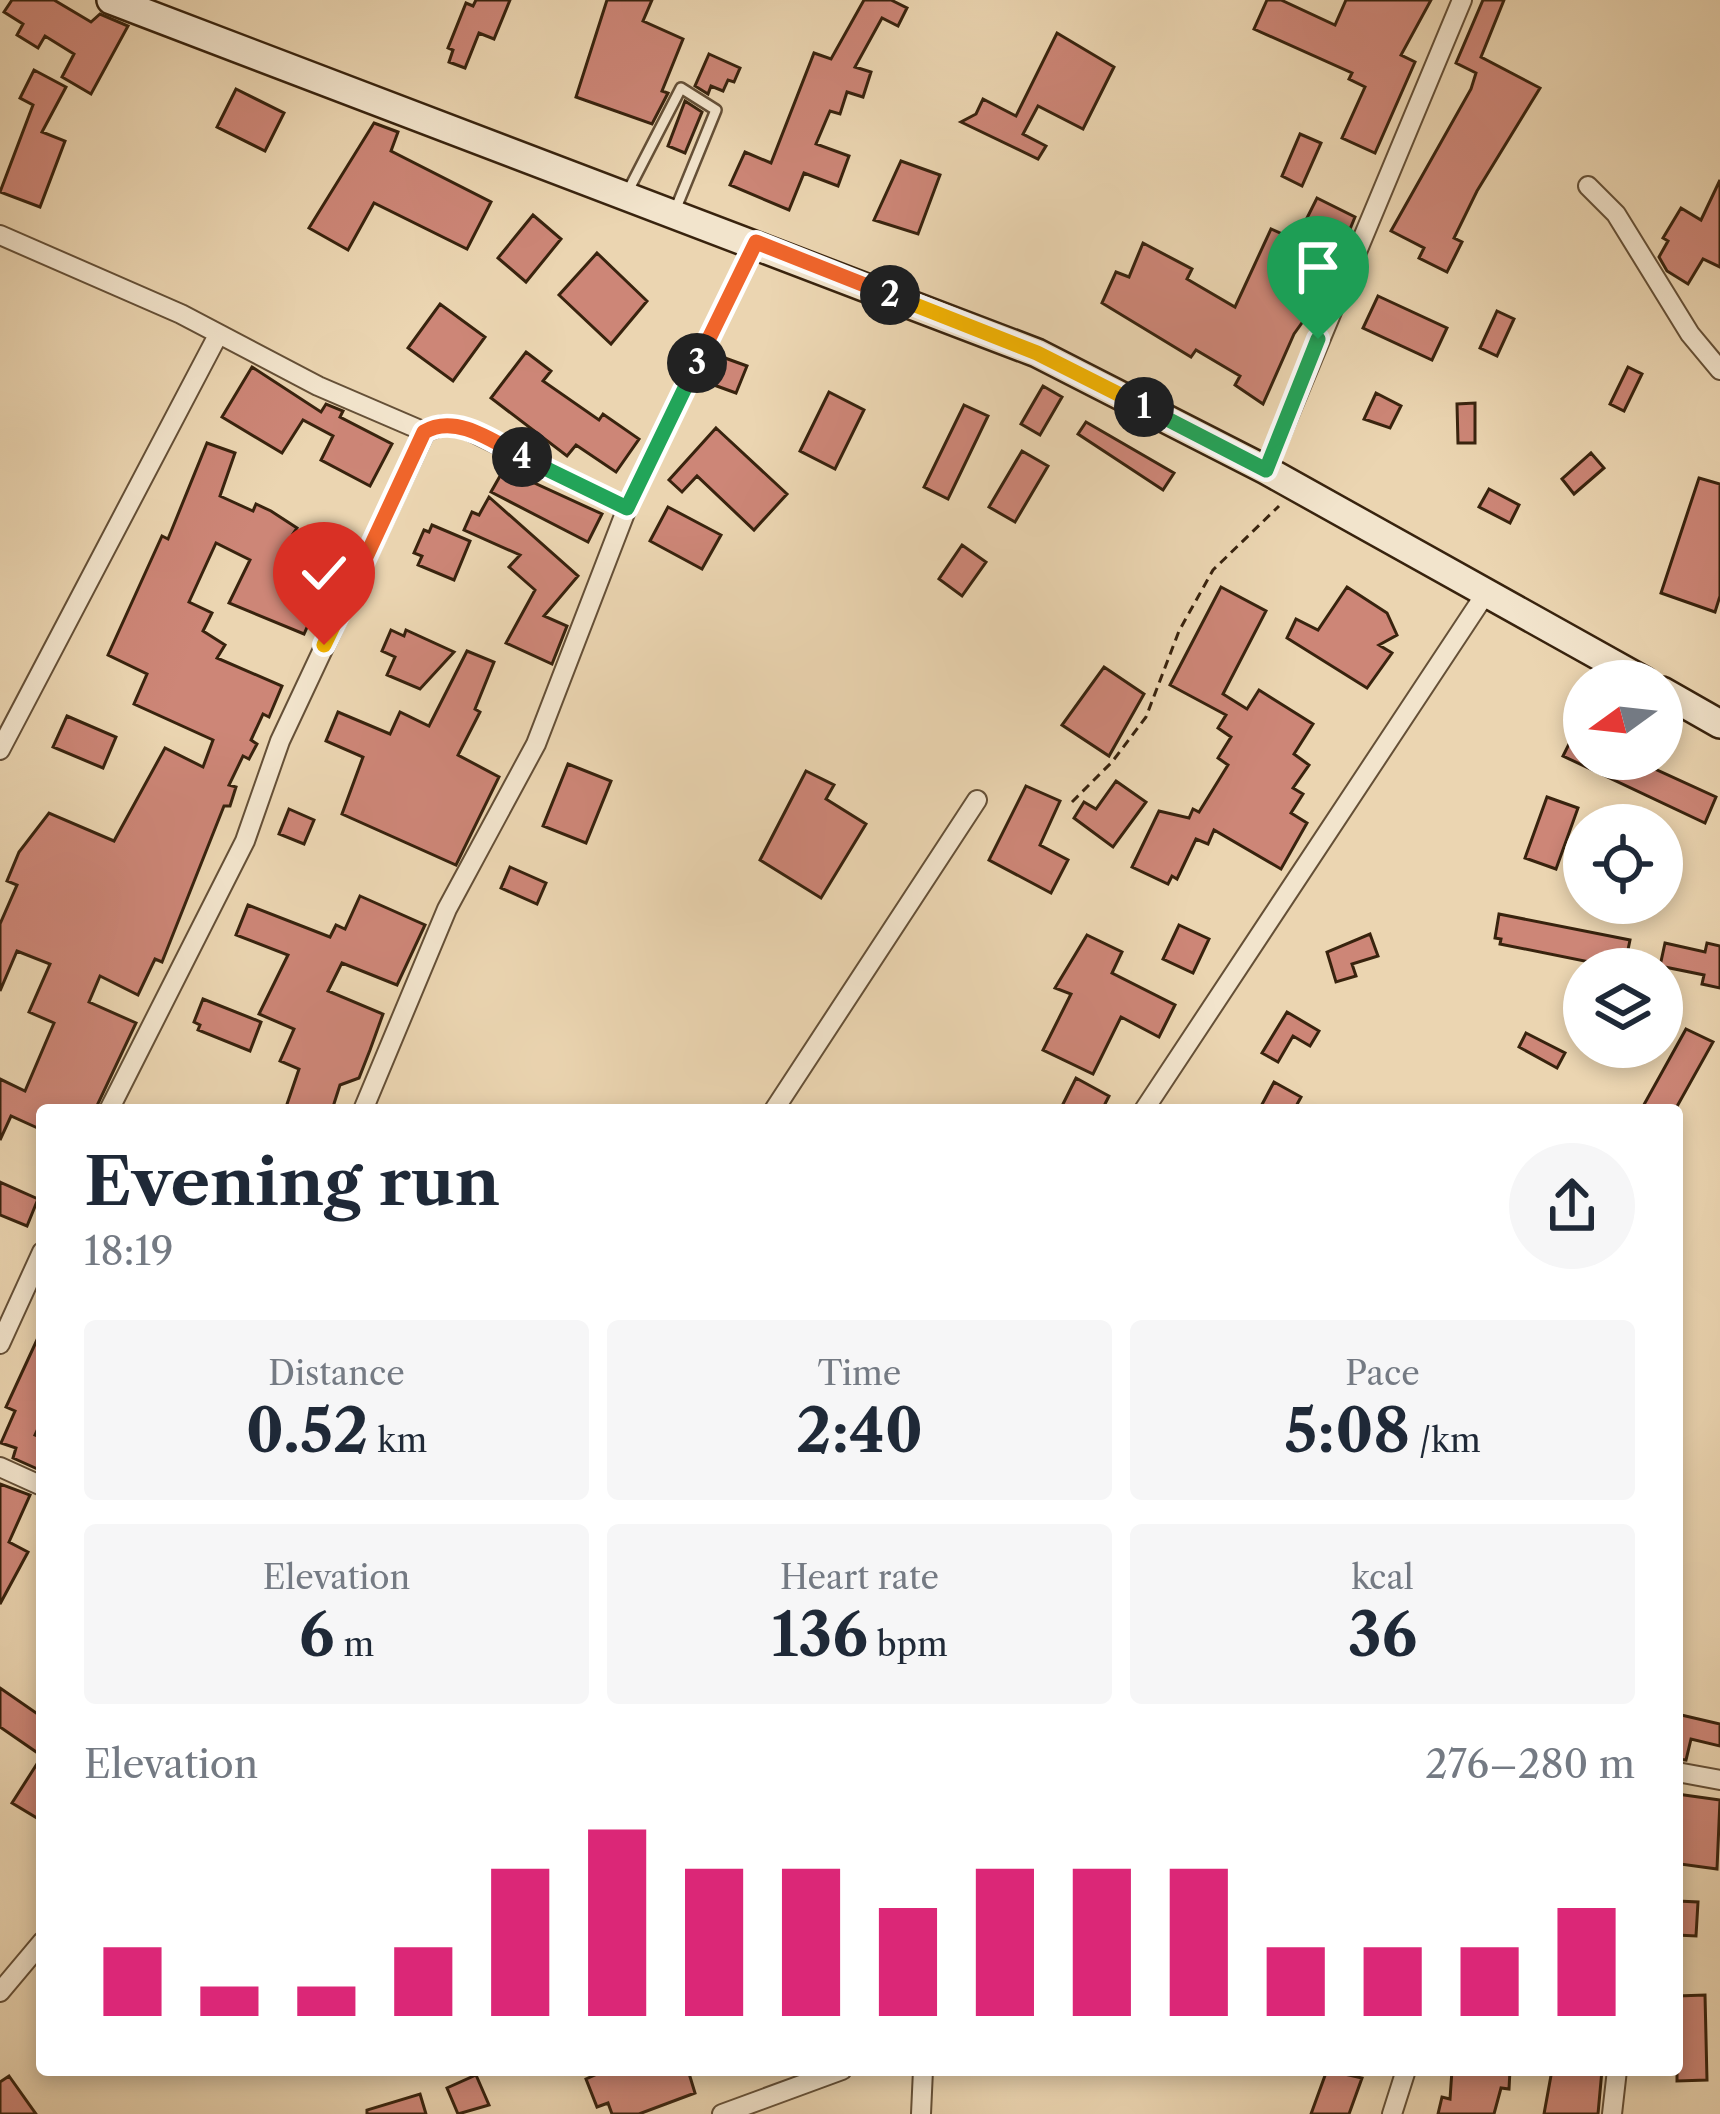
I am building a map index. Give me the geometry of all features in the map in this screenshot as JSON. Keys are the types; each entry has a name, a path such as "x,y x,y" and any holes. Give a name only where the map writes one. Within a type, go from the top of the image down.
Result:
{"main road":[{"path":"112,0 368,102 756,242 1037,353 1266,470 1606,660"},
{"path":"1683,703 1720,724"}],"street":[{"path":"1266,470 1462,0"},
{"path":"1588,186 1616,214 1690,334 1720,370"},
{"path":"0,235 424,432"},
{"path":"366,1104 447,909 536,744 627,508 756,242"},
{"path":"0,750 218,335"},
{"path":"112,1104 244,841 280,741 424,432 443,424 464,428 627,508"},
{"path":"1148,1104 1486,593"},
{"path":"777,1104 977,800"},
{"path":"0,1344 36,1265"},
{"path":"0,1467 36,1483"},
{"path":"1683,1773 1720,1780"},
{"path":"0,1992 36,1949"},
{"path":"722,2114 826,2076"},
{"path":"921,2114 923,2076"},
{"path":"1392,2114 1404,2076"},
{"path":"1612,2114 1616,2076"}],"lane":[{"path":"626,195 681,88 716,110 674,213"}],"path":[{"path":"1072,802 1112,762 1145,717 1179,631 1213,571 1298,488"}],"building":[{"path":"12,0 54,0 91,22 100,14 128,26 91,94 62,77 74,54 45,36 38,48 17,35 23,24 4,12"},
{"path":"476,0 510,0 494,39 479,33 465,68 449,62 453,50 448,48 466,3 473,6"},
{"path":"607,0 652,0 643,21 683,39 662,91 668,93 652,124 576,97"},
{"path":"864,0 891,0 907,8 898,26 882,18 855,67 871,72 863,97 847,92 840,114 830,111 816,144 849,156 838,186 804,173 789,210 730,185 745,152 771,163 814,53 831,59"},
{"path":"1267,0 1281,0 1335,25 1346,0 1431,0 1401,55 1415,62 1375,153 1342,138 1365,87 1349,79 1352,73 1254,29"},
{"path":"1483,0 1504,0 1481,57 1540,88 1477,191 1454,238 1462,242 1447,272 1419,258 1424,248 1391,231 1471,89 1476,73 1456,63"},
{"path":"1057,33 1114,67 1083,129 1038,106 1023,134 1046,146 1038,159 961,122 976,114 983,99 1016,116"},
{"path":"709,54 740,68 723,91 711,86 708,94 695,86"},
{"path":"34,70 66,87 42,132 65,141 40,207 0,192 33,105 20,98"},
{"path":"236,89 284,113 265,151 217,127"},
{"path":"685,101 702,112 685,153 668,146"},
{"path":"374,123 398,132 391,151 491,202 467,249 374,203 348,250 309,228"},
{"path":"1300,134 1321,143 1302,186 1282,176"},
{"path":"901,161 940,175 918,234 874,220"},
{"path":"1720,180 1720,267 1703,259 1688,284 1667,271 1659,257 1668,241 1663,238 1681,208 1701,220"},
{"path":"1317,198 1355,217 1324,292 1294,334 1263,404 1235,385 1240,376 1196,350 1191,357 1102,303 1116,272 1129,277 1143,243 1192,269 1187,279 1235,307 1271,229 1296,240"},
{"path":"533,215 561,239 526,282 498,258"},
{"path":"597,253 647,301 611,344 559,295"},
{"path":"1378,296 1447,328 1432,360 1363,328"},
{"path":"440,304 485,337 453,381 408,348"},
{"path":"1497,311 1514,319 1497,356 1480,348"},
{"path":"526,352 551,371 543,381 599,420 603,414 639,439 616,472 576,445 567,456 491,398"},
{"path":"725,358 747,366 736,393 714,385"},
{"path":"252,367 321,412 326,404 343,411 340,417 392,444 370,486 321,460 333,436 303,420 282,453 222,417"},
{"path":"1628,367 1642,374 1624,411 1610,404"},
{"path":"1043,386 1062,397 1040,435 1021,424"},
{"path":"829,392 864,410 835,469 800,451"},
{"path":"1376,393 1401,406 1390,428 1364,419"},
{"path":"1475,403 1475,443 1458,443 1457,404"},
{"path":"964,405 988,416 948,499 924,487"},
{"path":"1086,422 1174,473 1163,490 1078,434"},
{"path":"716,428 787,494 754,530 697,476 682,492 669,480"},
{"path":"207,443 235,453 220,496 253,511 256,504 271,511 297,528 293,534 339,556 304,634 229,603 250,560 216,543 189,602 212,613 203,631 225,645 217,658 282,686 269,717 263,714 251,740 257,744 249,759 243,756 229,785 236,787 230,806 224,806 162,962 155,959 138,995 100,976 89,1002 136,1023 98,1104 36,1104 36,1127 11,1116 0,1140 0,1079 25,1091 54,1023 29,1012 50,964 17,951 0,991 0,924 17,885 7,881 19,852 49,813 114,841 165,748 203,767 213,740 134,704 147,674 108,655 162,536 168,539"},
{"path":"1022,451 1048,466 1015,522 989,507"},
{"path":"1591,453 1604,468 1574,494 1562,479"},
{"path":"504,469 602,514 588,542 491,492"},
{"path":"1699,478 1720,484 1720,596 1715,612 1661,593"},
{"path":"1489,489 1519,505 1510,523 1479,507"},
{"path":"489,497 578,576 544,616 567,626 552,664 506,643 535,590 509,567 520,555 464,530 472,512 479,515"},
{"path":"668,507 721,535 702,569 650,541"},
{"path":"432,525 470,541 454,580 418,565 422,556 414,553 424,530 429,532"},
{"path":"962,545 986,562 962,596 939,579"},
{"path":"1221,587 1266,611 1223,694 1247,709 1259,690 1313,724 1294,754 1309,765 1293,788 1303,794 1291,813 1307,823 1281,869 1214,830 1208,844 1196,839 1177,879 1172,876 1168,884 1132,867 1159,811 1189,818 1193,809 1199,812 1228,765 1218,758 1231,737 1218,728 1226,715 1170,685"},
{"path":"1347,587 1387,613 1397,635 1379,645 1392,653 1367,688 1287,638 1296,619 1318,630"},
{"path":"391,630 404,636 406,630 454,652 420,689 387,675 395,657 382,651"},
{"path":"467,651 494,662 475,709 480,712 458,755 499,777 456,865 342,814 363,757 326,741 338,712 390,734 400,712 429,726"},
{"path":"1104,667 1144,694 1109,756 1062,725"},
{"path":"67,716 116,737 103,768 53,747"},
{"path":"568,764 611,781 586,843 543,826"},
{"path":"806,771 834,785 826,799 866,824 821,898 760,860"},
{"path":"1614,780 1679,780 1716,797 1705,823 1683,813 1683,804 1665,804"},
{"path":"1116,781 1146,802 1113,847 1074,818 1084,802 1096,809"},
{"path":"1026,786 1060,801 1040,845 1068,860 1051,893 989,860"},
{"path":"1547,797 1567,804 1563,804 1563,850 1556,869 1525,858"},
{"path":"289,809 314,820 304,844 279,834"},
{"path":"510,867 546,883 537,904 501,888"},
{"path":"360,896 425,925 397,985 342,963 328,991 383,1014 370,1050 359,1078 340,1085 334,1104 287,1104 299,1069 280,1061 294,1029 259,1014 288,955 236,935 248,905 330,937 336,925 345,929"},
{"path":"1499,914 1630,940 1628,948 1563,948 1563,957 1500,944 1501,939 1495,938"},
{"path":"1179,925 1209,939 1193,973 1163,959"},
{"path":"1370,934 1378,956 1352,964 1356,976 1336,982 1327,952"},
{"path":"1087,935 1122,952 1112,973 1175,1005 1159,1037 1121,1017 1093,1074 1043,1050 1071,994 1055,988"},
{"path":"1665,943 1705,952 1707,943 1720,946 1720,988 1702,984 1704,975 1683,971 1683,948 1664,948"},
{"path":"203,999 261,1022 250,1051 198,1030 200,1025 194,1022"},
{"path":"1287,1012 1319,1031 1310,1046 1293,1036 1278,1062 1262,1053"},
{"path":"1686,1029 1713,1042 1678,1104 1644,1104 1664,1068 1683,1068"},
{"path":"1526,1033 1563,1052 1563,1057 1557,1068 1519,1047"},
{"path":"1076,1078 1109,1096 1105,1104 1063,1104"},
{"path":"1274,1082 1301,1097 1297,1104 1262,1104"},
{"path":"0,1182 36,1198 27,1226 0,1215"},
{"path":"36,1342 36,1468 13,1458 16,1448 1,1443 15,1411 6,1407"},
{"path":"0,1484 30,1495 9,1542 28,1552 0,1604"},
{"path":"0,1688 36,1713 36,1752 0,1727"},
{"path":"1683,1715 1720,1724 1720,1746 1691,1739 1686,1760"},
{"path":"36,1765 36,1817 12,1803"},
{"path":"1683,1795 1720,1800 1717,1869 1683,1864"},
{"path":"1683,1901 1698,1902 1696,1936 1683,1935"},
{"path":"1705,1995 1707,2080 1677,2081 1677,2076 1683,2076 1683,1996"},
{"path":"9,2076 36,2114 0,2114 0,2082"},
{"path":"476,2076 489,2105 458,2114 447,2088"},
{"path":"690,2076 695,2093 639,2114 612,2114 608,2103 597,2107 586,2079"},
{"path":"1325,2076 1362,2078 1349,2114 1311,2114"},
{"path":"1452,2076 1510,2076 1509,2089 1501,2088 1494,2114 1438,2114 1442,2097 1450,2099"},
{"path":"1551,2076 1601,2076 1598,2114 1544,2114"},
{"path":"420,2094 426,2114 367,2114 367,2110"}],"route":[{"path":"324,645 424,432 433,427 464,428 627,508 756,242 1037,353 1266,470 1318,339"}]}
